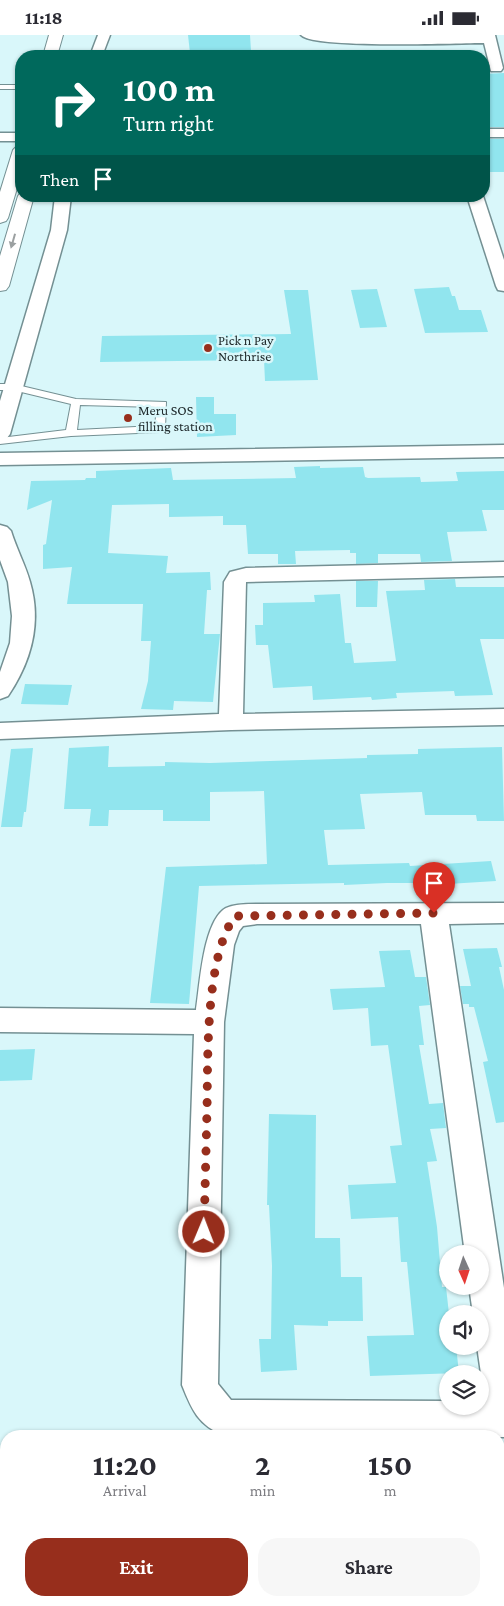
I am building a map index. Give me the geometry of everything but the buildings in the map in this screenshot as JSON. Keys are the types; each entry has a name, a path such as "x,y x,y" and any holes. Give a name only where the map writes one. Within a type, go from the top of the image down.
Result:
{"main road":[{"path":"52,50 56,35"},
{"path":"0,218 15,169"},
{"path":"0,286 24,202"}],"street":[{"path":"98,50 104,35"},
{"path":"307,35 349,41 489,37 495,68"},
{"path":"490,133 504,133"},
{"path":"0,137 15,137"},
{"path":"0,434 6,387 59,230 61,202"},
{"path":"477,202 504,286"},
{"path":"0,459 504,451"},
{"path":"0,531 4,548 21,587 23,617 21,647 9,679 0,691"},
{"path":"231,722 235,582 238,577 246,575 504,569"},
{"path":"6,735 231,722 504,717"},
{"path":"434,913 504,1408"},
{"path":"504,913 235,916 226,927 220,945 209,1022 200,1385 214,1410 226,1418 504,1419"},
{"path":"0,1020 209,1022"}],"lane":[{"path":"0,87 15,87"},
{"path":"0,441 70,433 160,429 162,404 76,402 6,387"},
{"path":"70,433 76,402"}],"place":[{"name":"Pick n Pay Northrise","path":"208,348"},
{"name":"Meru SOS filling station","path":"128,418"}],"route":[{"path":"204,1232 209,1022 220,945 226,927 235,916 257,914 434,913"}]}
